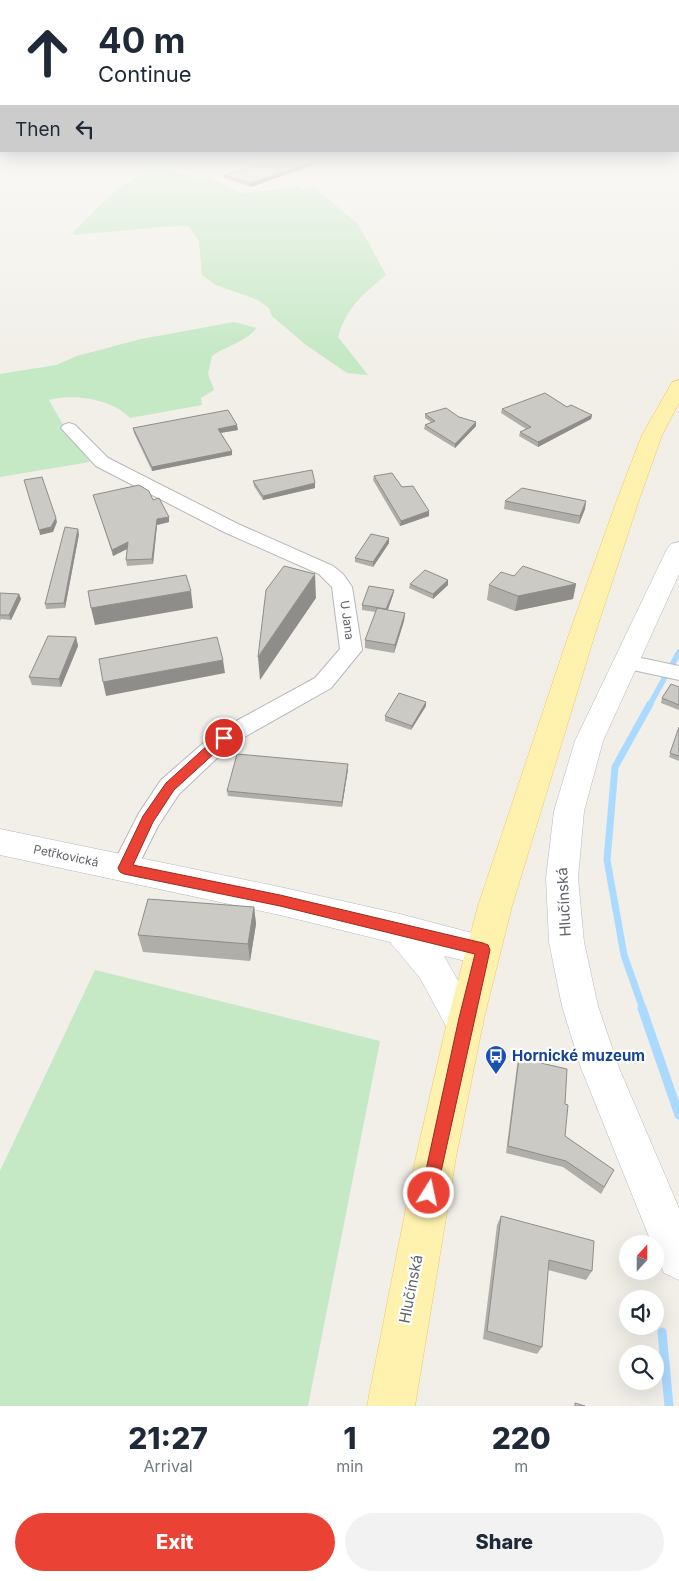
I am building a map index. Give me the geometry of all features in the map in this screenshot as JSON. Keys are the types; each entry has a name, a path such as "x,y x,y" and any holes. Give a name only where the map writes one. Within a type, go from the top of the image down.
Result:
{"main road":[{"name":"Hlučínská","path":"391,1406 436,1157 483,950 509,859 581,637 628,500 652,435 679,386"}],"street":[{"name":"U Jana","path":"69,428 102,462 230,528 326,570 336,578 342,587 351,650 323,683 224,738 170,786 148,820 124,868"},
{"name":"Hlučínská","path":"679,549 659,669 589,740 573,786 564,832 561,902 568,961 584,1023 617,1112 679,1258"},
{"name":"Petřkovická","path":"0,842 270,898 483,950"},
{"path":"400,929 432,967 465,1025"}],"green space":[{"path":"80,226 359,226 386,275 356,302 341,327 338,337 368,375 347,373 306,345 272,316 269,308 258,300 216,285 202,275 199,241 188,226 75,235 73,233"},
{"path":"234,322 257,328 246,338 212,356 208,374 214,390 201,398 202,405 130,418 123,411 113,406 92,399 69,397 49,400 66,430 90,462 0,477 0,374 56,365 77,356 141,339"},
{"path":"95,970 380,1041 308,1406 0,1406 0,1171"}],"building":[{"path":"545,393 567,407 571,405 592,415 538,442 520,432 531,427 502,409"},
{"path":"446,408 459,417 476,422 455,444 425,425 435,421 425,414"},
{"path":"228,410 237,425 218,429 232,451 152,467 133,428"},
{"path":"312,470 315,483 263,496 253,481"},
{"path":"392,473 402,487 413,486 429,511 401,521 374,476"},
{"path":"42,477 56,518 51,527 39,530 24,480"},
{"path":"139,485 149,491 153,500 159,498 169,517 157,519 152,559 126,560 128,542 112,550 93,495"},
{"path":"522,488 586,501 580,516 505,501"},
{"path":"65,527 78,529 64,603 45,604"},
{"path":"371,534 389,538 373,562 355,558"},
{"path":"284,566 315,574 258,657 266,590"},
{"path":"523,566 576,584 518,596 489,585 501,572 514,576"},
{"path":"425,570 448,580 433,594 410,584"},
{"path":"186,575 191,591 91,608 88,591"},
{"path":"369,586 394,590 386,609 362,605"},
{"path":"0,593 19,594 9,615 0,615"},
{"path":"377,608 405,613 395,645 365,640"},
{"path":"48,636 76,637 59,679 29,677"},
{"path":"217,637 223,660 103,682 99,659"},
{"path":"671,684 679,687 679,705 662,698"},
{"path":"399,693 426,702 412,726 385,716"},
{"path":"679,727 679,756 670,753"},
{"path":"237,754 348,764 342,802 227,791"},
{"path":"148,899 254,907 248,944 138,935"},
{"path":"519,1058 567,1069 565,1104 568,1105 565,1136 614,1170 604,1187 566,1161 508,1146"},
{"path":"501,1216 594,1241 592,1271 549,1260 542,1347 487,1331"}],"waterway":[{"path":"649,706 679,652"},
{"path":"643,1009 624,955 607,860 615,767 650,704"},
{"path":"642,1008 679,1115"},
{"path":"662,1335 669,1406"}],"place":[{"name":"Hornické muzeum","path":"496,1075"}],"route":[{"path":"224,738 170,786 148,820 124,868 280,901 483,950 466,1018 429,1193"}]}
